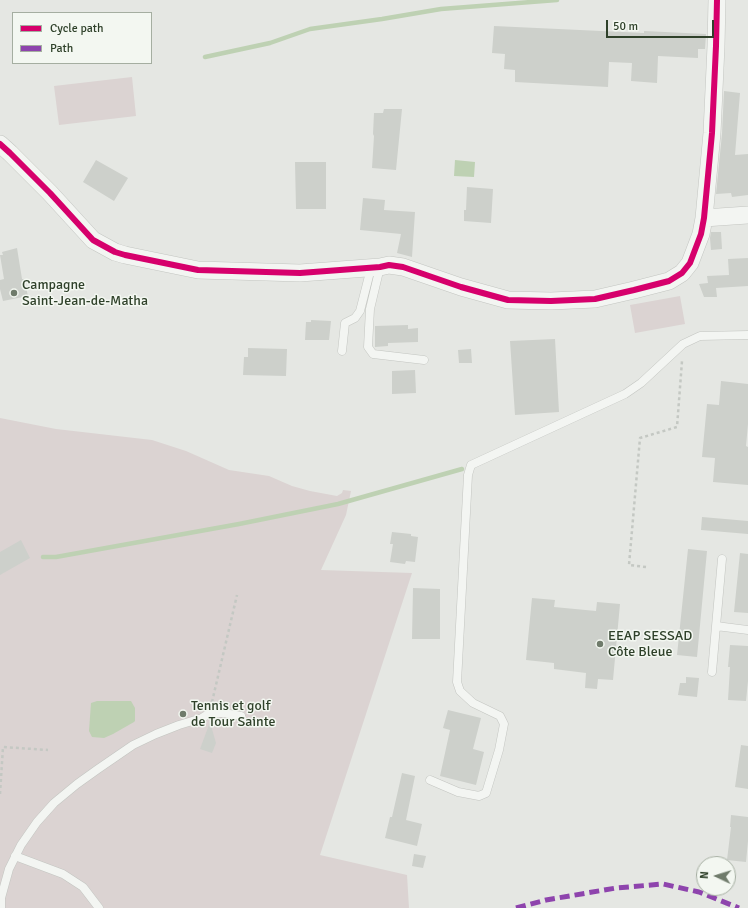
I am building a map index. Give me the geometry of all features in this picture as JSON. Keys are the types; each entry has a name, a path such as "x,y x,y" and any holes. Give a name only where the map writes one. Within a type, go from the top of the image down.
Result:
{"street":[{"path":"0,144 45,188 93,240 120,254 198,270 300,273 375,268 389,265 403,267 461,287 508,300 551,302 595,299 669,281 682,273 690,263 693,256 701,234 704,218 712,133 717,0"},
{"path":"704,218 748,215"}],"lane":[{"path":"342,351 345,322 355,318 360,311 375,268"},
{"path":"375,268 370,309 368,347 373,354 424,360"},
{"path":"430,780 458,792 479,796 486,793 499,750 504,724 500,716 473,703 460,692 457,682 468,475 471,465 625,394 641,383 683,344 700,336 748,335"},
{"path":"712,672 722,559"},
{"path":"716,626 748,630"},
{"path":"1,908 9,869 20,845 54,804 77,784 134,745 156,734 202,718 210,712 241,716"},
{"path":"15,856 63,874 83,887 99,908"}],"path":[{"path":"646,567 629,564 640,438 677,427 683,344"},
{"path":"210,712 236,595"},
{"path":"0,794 3,747 48,750"}],"shaded area":[{"path":"132,77 136,116 59,125 54,86"},
{"path":"455,160 475,162 474,177 454,176"},
{"path":"680,296 685,324 635,333 630,305"},
{"name":"Tennis et golf de Tour Sainte","path":"0,418 56,429 152,440 186,451 229,470 269,476 292,486 310,491 337,496 342,493 343,490 351,491 346,515 321,570 412,573 320,855 407,875 409,908 0,908"},
{"path":"97,701 131,701 135,708 135,721 104,738 92,737 89,731 91,703"}],"building":[{"path":"494,26 644,33 644,31 706,34 705,49 698,49 698,58 658,56 657,83 631,81 632,63 609,62 608,87 515,82 515,70 504,69 505,54 492,53"},
{"path":"724,91 740,93 735,155 748,154 748,195 732,197 731,193 716,194 722,134"},
{"path":"384,109 402,109 396,170 372,168 374,113 383,113"},
{"path":"96,160 128,178 114,201 83,182"},
{"path":"295,162 326,162 326,209 296,209"},
{"path":"467,187 493,189 491,223 464,221"},
{"path":"363,198 385,200 384,210 415,212 412,257 397,253 401,234 360,230"},
{"path":"711,232 721,232 722,249 711,250"},
{"path":"17,248 22,279 24,279 28,296 3,301 0,289 0,280 4,279 0,255 3,255 2,252"},
{"path":"748,258 748,286 716,288 717,297 704,297 699,284 708,283 707,276 729,275 728,259"},
{"path":"311,320 331,321 329,340 305,340 306,322 311,322"},
{"path":"408,325 408,329 418,328 418,342 388,343 388,346 375,347 375,326"},
{"path":"555,339 559,412 515,415 510,341"},
{"path":"248,348 287,349 286,376 243,375 244,357 248,357"},
{"path":"471,349 472,363 459,363 458,350"},
{"path":"415,370 416,393 392,394 392,371"},
{"path":"721,381 748,384 748,424 746,446 748,447 748,485 713,482 715,458 702,457 707,404 719,405"},
{"path":"702,517 748,521 748,534 701,530"},
{"path":"392,532 411,534 411,536 418,537 415,562 406,561 405,564 390,562 393,544 390,544"},
{"path":"21,540 30,558 0,575 0,552"},
{"path":"688,549 707,551 697,657 677,655"},
{"path":"740,553 748,554 748,613 734,612"},
{"path":"413,588 440,589 440,639 412,639"},
{"name":"EEAP SESSAD Côte Bleue","path":"532,598 555,600 554,607 596,611 597,602 620,604 613,680 598,679 597,689 585,688 586,673 554,669 554,663 526,660"},
{"path":"730,645 748,646 748,681 746,701 728,700"},
{"path":"686,677 699,678 697,697 678,695 680,683 686,683"},
{"path":"448,710 481,718 473,749 484,752 476,785 440,776 450,730 443,728"},
{"path":"210,722 216,743 212,753 200,749"},
{"path":"741,745 748,746 748,789 735,787"},
{"path":"402,773 415,776 406,820 422,824 417,846 385,838 390,817 392,817"},
{"path":"731,815 748,817 746,862 736,861 736,856 727,856"},
{"path":"414,854 426,856 423,868 412,866"}],"waterway":[{"path":"205,57 270,43 310,29 441,9 557,0"},
{"path":"43,557 56,557 239,524 338,504 462,469"}],"marked path":[{"path":"516,908 546,900 616,888 663,884 699,892 739,908"}],"cycle path":[{"path":"0,144 50,193 93,240 115,252 125,255 198,270 300,273 389,265 403,267 461,287 508,300 551,301 595,299 669,281 682,273 690,263 701,234 704,218 712,133 717,0"}],"place":[{"name":"Campagne Saint-Jean-de-Matha","path":"14,293"},
{"name":"EEAP SESSAD Côte Bleue","path":"600,644"},
{"name":"Tennis et golf de Tour Sainte","path":"183,714"}]}
